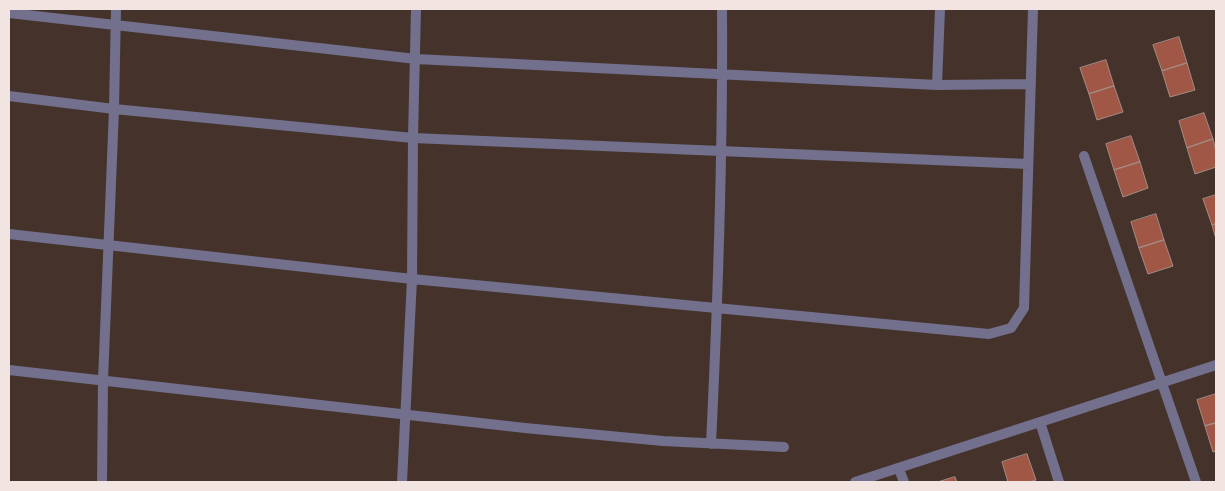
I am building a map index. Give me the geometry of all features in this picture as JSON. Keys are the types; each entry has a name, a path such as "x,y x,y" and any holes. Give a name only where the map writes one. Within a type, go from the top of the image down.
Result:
{"street":[{"path":"102,482 103,380 114,109 116,9"},
{"path":"402,482 412,280 416,9"},
{"path":"711,444 718,309 723,74 722,9"},
{"path":"937,85 940,9"},
{"path":"9,234 412,280 989,334 1011,328 1024,308 1033,9"},
{"path":"9,13 416,59 937,85 1031,84"},
{"path":"9,96 114,109 413,138 1028,164"},
{"path":"1084,156 1196,482"},
{"path":"855,482 1216,364"},
{"path":"9,370 663,442 784,447"},
{"path":"1040,422 1058,482"},
{"path":"899,469 904,482"}],"building":[{"path":"1179,37 1187,63 1162,71 1153,45"},
{"path":"1106,60 1114,86 1089,94 1080,68"},
{"path":"1187,63 1195,90 1170,97 1162,71"},
{"path":"1114,86 1123,112 1097,120 1089,94"},
{"path":"1204,113 1213,139 1187,148 1179,121"},
{"path":"1131,136 1140,162 1114,170 1106,144"},
{"path":"1213,139 1216,151 1216,167 1195,174 1187,148"},
{"path":"1140,162 1148,188 1123,197 1114,170"},
{"path":"1216,195 1216,224 1212,225 1203,199"},
{"path":"1156,214 1164,240 1139,248 1131,222"},
{"path":"1216,224 1216,239 1212,225"},
{"path":"1164,240 1173,266 1148,274 1139,248"},
{"path":"1216,394 1216,423 1205,426 1197,400"},
{"path":"1216,423 1216,451 1213,452 1205,426"},
{"path":"1027,454 1036,480 1008,482 1002,462"},
{"path":"955,477 957,482 938,482"}]}
